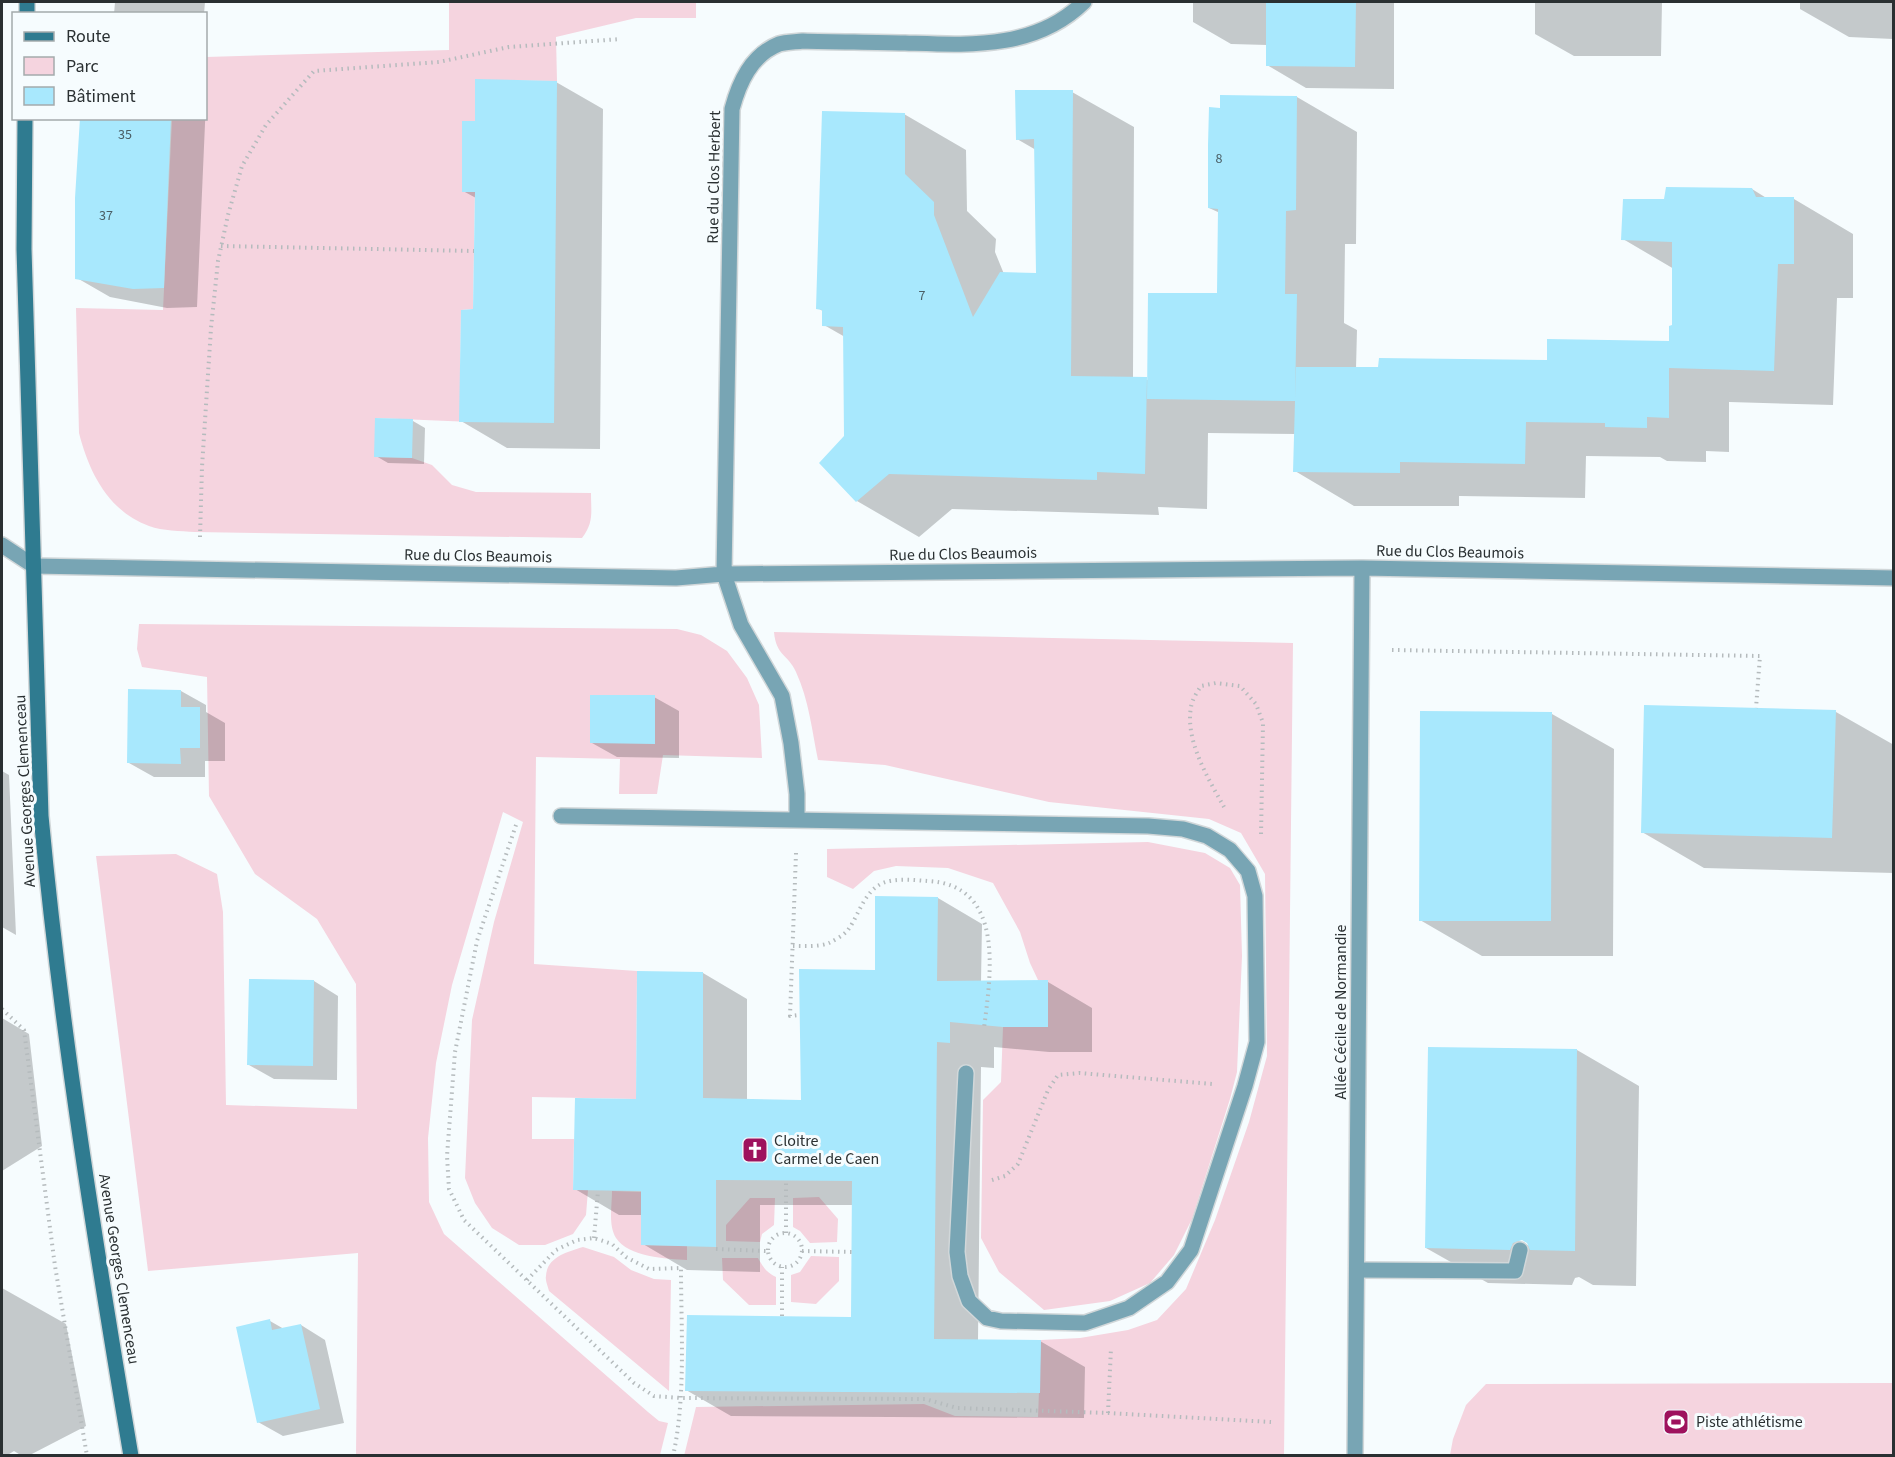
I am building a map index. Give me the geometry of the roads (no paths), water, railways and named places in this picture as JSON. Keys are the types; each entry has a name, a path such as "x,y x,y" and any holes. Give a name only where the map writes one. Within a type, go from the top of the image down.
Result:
{"main road":[{"name":"Avenue Georges Clemenceau","path":"25,120 24,249 41,816 47,885 89,1203 131,1455"}],"street":[{"name":"Rue du Clos Herbert","path":"797,819 797,794 791,743 782,696 741,625 724,574 732,109 738,86 750,67 764,52 780,44 803,41 960,45 989,43 1015,39 1043,30 1069,16 1084,2"},
{"path":"2,545 34,566"},
{"name":"Rue du Clos Beaumois","path":"34,566 676,578 724,574 1362,568 1893,578"},
{"name":"Allée Cécile de Normandie","path":"1355,1455 1362,568"},
{"path":"561,816 1148,826 1191,831 1207,836 1230,850 1248,871 1255,896 1257,1042 1245,1086 1191,1250 1167,1282 1129,1308 1085,1323 1001,1321 987,1318 969,1301 960,1276 957,1252 966,1072"},
{"path":"1357,1270 1515,1271 1520,1250"}],"place":[{"name":"Cloitre Carmel de Caen","path":"755,1150"},
{"name":"Piste athlétisme","path":"1676,1422"}]}
